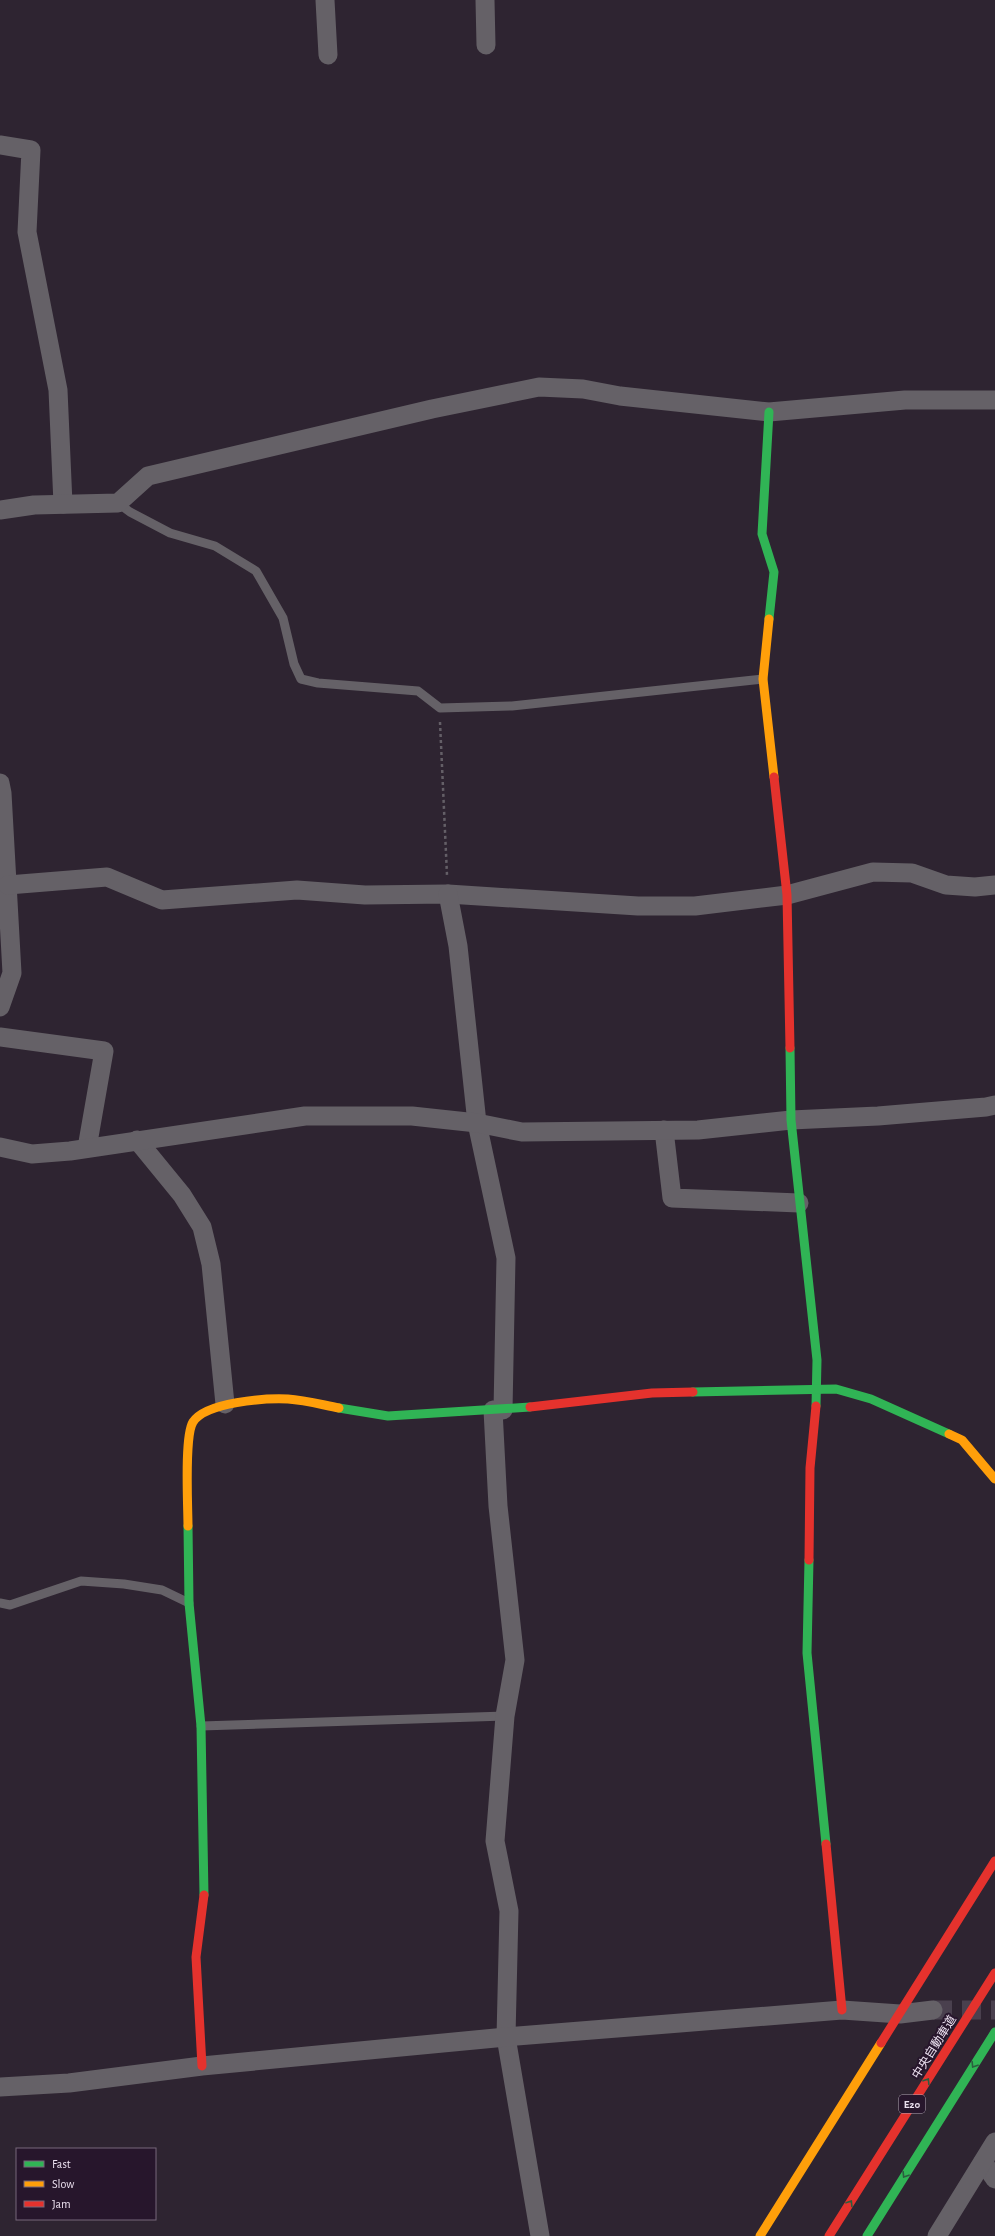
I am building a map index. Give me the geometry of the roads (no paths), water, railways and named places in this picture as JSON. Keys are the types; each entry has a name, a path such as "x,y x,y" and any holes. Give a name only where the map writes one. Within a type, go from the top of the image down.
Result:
{"main road":[{"path":"769,412 762,534 774,572 763,679 788,895 791,1120 817,1360 817,1390 810,1468 808,1653 842,2010"},
{"path":"202,2066 196,1957 204,1897 201,1726 188,1603 187,1451 192,1423 203,1413 225,1404 288,1399 388,1416 498,1410 652,1393 836,1389 871,1399 962,1440 995,1479"},
{"path":"760,2236 995,1862"},
{"name":"中央自動車道","path":"829,2236 995,1973"},
{"name":"E20","path":"867,2236 995,2032"}],"street":[{"path":"325,0 328,55"},
{"path":"485,0 486,45"},
{"path":"0,145 31,150 27,232 58,390 63,504"},
{"path":"0,510 34,505 118,503 148,476 432,409 539,386 583,389 620,396 769,412 905,400 995,400"},
{"path":"0,783 12,973 0,1007"},
{"path":"5,879 107,878 162,900 297,890 365,895 448,894 638,906 696,906 788,895 873,872 912,873 946,885 975,887 995,885"},
{"path":"448,894 458,946 476,1123 506,1258 498,1410 498,1506 515,1660 505,1716 495,1842 509,1911 506,2037 540,2236"},
{"path":"0,1037 104,1051 87,1148"},
{"path":"0,1148 32,1154 87,1148 305,1116 412,1116 476,1123 522,1132 698,1130 791,1120 878,1116 986,1107 995,1104"},
{"path":"664,1130 672,1198 799,1203"},
{"path":"137,1140 182,1195 202,1227 211,1264 225,1404"},
{"path":"0,2087 70,2083 202,2066 506,2037 842,2010 900,2014 933,2010"},
{"path":"937,2236 995,2142"},
{"path":"983,2162 995,2179"}],"lane":[{"path":"118,503 130,512 170,533 216,546 256,571 283,618 294,664 301,679 318,683 418,692 440,708 512,706 763,679"},
{"path":"0,1603 10,1605 82,1581 124,1584 162,1590 188,1603"},
{"path":"201,1726 505,1716"}],"tunnel":[{"path":"933,2010 995,2010"}]}
